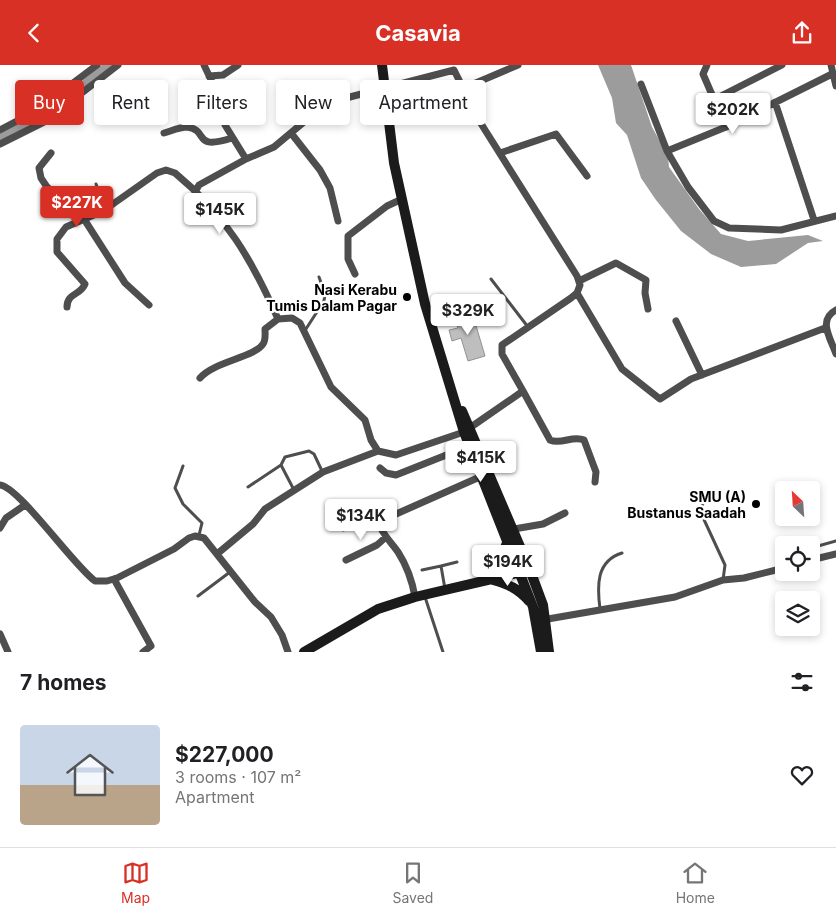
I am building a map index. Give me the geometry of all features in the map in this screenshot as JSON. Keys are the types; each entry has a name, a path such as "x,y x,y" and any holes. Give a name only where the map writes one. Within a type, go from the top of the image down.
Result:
{"main road":[{"path":"382,65 383,80"},
{"path":"389,125 394,163 425,304 450,388 514,529 549,652"},
{"path":"467,429 469,446 508,540 526,571 533,607"},
{"path":"490,579 498,567 508,540"},
{"path":"304,652 364,616 419,596 526,571"},
{"path":"490,579 507,583 522,593 533,607 541,620 541,652"}],"street":[{"path":"0,130 36,111 97,65"},
{"path":"0,144 44,123 118,65"},
{"path":"204,65 232,138 246,159"},
{"path":"209,76 223,75 238,65"},
{"path":"483,80 518,65"},
{"path":"707,65 703,74 726,127"},
{"path":"713,100 782,65"},
{"path":"831,65 836,86"},
{"path":"414,80 453,68 460,80"},
{"path":"667,151 726,127 832,74"},
{"path":"641,84 667,151 688,187 714,221 729,228 781,230 814,220 836,216"},
{"path":"195,192 199,185 246,159 274,147 328,105 360,95"},
{"path":"775,102 814,220"},
{"path":"482,125 579,281 580,288 577,293 504,343 501,348 502,354 550,440 556,442 579,438 584,440 596,472 595,482"},
{"path":"164,133 185,127 194,129 204,142 210,143 232,138"},
{"path":"291,133 320,170 330,188 338,221"},
{"path":"500,153 556,134 588,176"},
{"path":"51,153 39,168 41,178 47,187 84,219 125,283 149,305"},
{"path":"67,307 70,298 83,289 85,284 60,258 56,245 60,234 66,227 106,209 161,171 175,173 219,216 244,249 260,278 278,319"},
{"path":"355,274 348,259 348,236 387,205 402,199"},
{"path":"579,281 612,264 619,264 646,279 645,293 648,309"},
{"path":"577,293 622,369 659,398 663,399 682,384 702,375 825,328"},
{"path":"836,310 828,318 825,328 836,354"},
{"path":"200,378 223,364 261,347 265,340 265,329 278,319 295,319 304,332 331,387 365,419 371,440 378,451"},
{"path":"676,321 687,339 702,375"},
{"path":"217,554 253,524 264,509 323,472 378,451 396,455 403,454 467,429 523,391"},
{"path":"380,468 386,473 396,475 469,446"},
{"path":"419,596 408,570 378,522 482,476"},
{"path":"0,485 6,487 25,505 91,578 101,582 114,579 174,549 189,538 199,536 208,541 255,603 271,617 282,635 288,652"},
{"path":"0,528 6,518 25,505"},
{"path":"514,529 544,524 565,513"},
{"path":"346,560 377,545 386,537"},
{"path":"820,558 836,554"},
{"path":"541,620 600,612 675,597 723,580 744,578 775,570"},
{"path":"114,579 152,646 143,652"},
{"path":"0,634 8,652"}],"lane":[{"path":"96,184 106,209"},
{"path":"304,332 324,301 319,277"},
{"path":"491,279 528,327"},
{"path":"248,487 281,465 285,457 311,451 323,472"},
{"path":"281,465 294,490"},
{"path":"183,466 175,488 183,504 202,523 199,536"},
{"path":"708,491 700,511 726,567 723,580"},
{"path":"331,518 343,530 368,522 378,522"},
{"path":"820,545 836,541"},
{"path":"600,612 598,582 601,571 613,556 622,553"},
{"path":"422,570 457,562"},
{"path":"441,566 446,589"},
{"path":"198,596 230,572"},
{"path":"419,596 443,652"}],"shaded area":[{"path":"598,65 631,65 652,127 668,156 669,167 699,209 721,234 748,241 808,235 823,241 808,243 776,264 741,267 711,254 681,231 641,178 627,135 616,123 612,98"}],"building":[{"path":"472,312 485,356 468,361 461,338 452,341 449,330 458,328 454,317"}],"waterway":[{"path":"0,136 32,123 51,111 108,65"}],"place":[{"name":"Nasi Kerabu Tumis Dalam Pagar","path":"407,297"},
{"name":"SMU (A) Bustanus Saadah","path":"756,504"}]}
